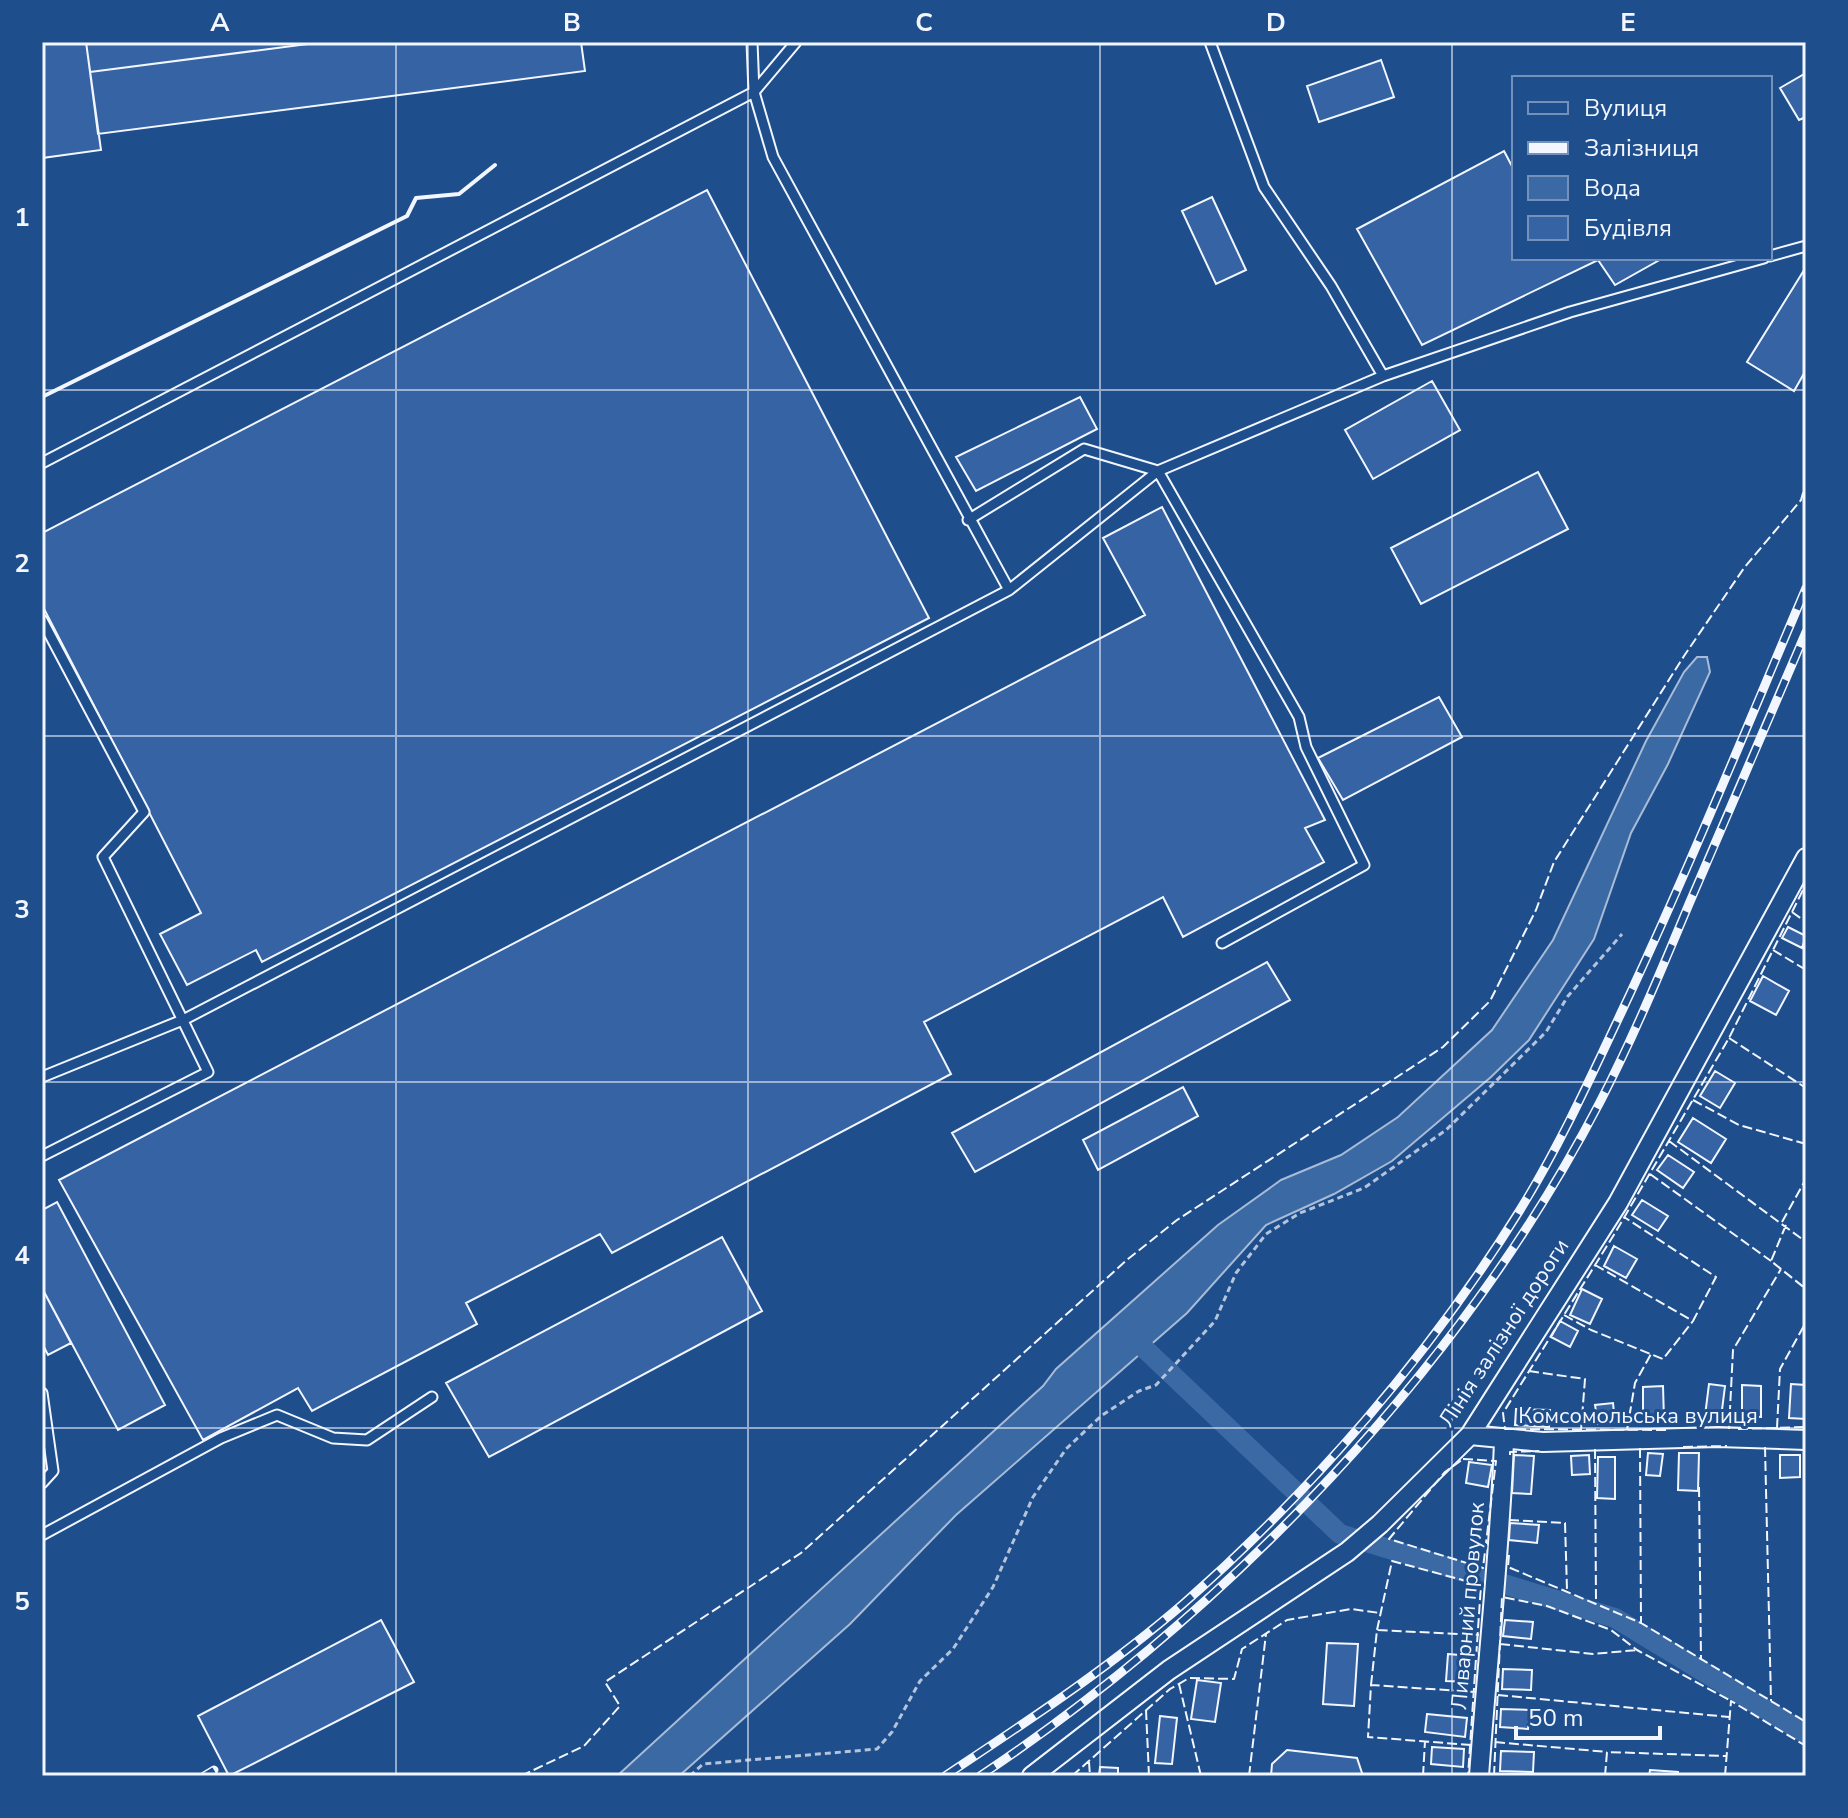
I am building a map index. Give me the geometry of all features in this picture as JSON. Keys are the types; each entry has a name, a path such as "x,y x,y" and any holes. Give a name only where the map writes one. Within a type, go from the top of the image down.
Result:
{"street":[{"name":"Лінія залізної дороги","path":"1032,1776 1169,1670 1347,1552 1380,1524 1470,1435 1618,1203 1806,858"},
{"name":"Комсомольська вулиця","path":"1470,1435 1504,1441 1718,1437 1806,1440"},
{"name":"Ливарний провулок","path":"1479,1776 1491,1598 1500,1561 1504,1441"}],"lane":[{"path":"752,42 754,92 773,157 968,520 1009,590"},
{"path":"42,463 754,92 796,42"},
{"path":"1210,42 1264,187 1331,286 1383,376"},
{"path":"1772,255 1806,246"},
{"path":"42,1077 185,1019 1009,590 1158,471 1383,376 1570,312 1757,260"},
{"path":"968,520 1084,449 1158,471 1299,717 1306,747 1364,865 1222,943"},
{"path":"42,620 144,812 103,857 185,1019 208,1072 42,1156"},
{"path":"42,1393 53,1471 42,1483"},
{"path":"42,1535 221,1438 277,1415 333,1438 367,1440 432,1397"}],"path":[{"path":"690,1776 703,1764 877,1749 892,1732 920,1681 953,1649 985,1599 1033,1497 1066,1449 1101,1416 1139,1391 1156,1385 1215,1321 1236,1273 1266,1234 1300,1213 1364,1188 1446,1130 1546,1032 1568,996 1622,934"}],"water":[{"path":"1697,657 1707,657 1710,672 1668,764 1631,833 1594,939 1529,1040 1491,1077 1392,1161 1334,1194 1266,1225 1187,1313 956,1515 850,1624 679,1776 617,1776 1043,1386 1056,1369 1218,1225 1281,1180 1341,1155 1398,1117 1492,1030 1553,940 1646,741 1684,672"}],"building":[{"path":"42,42 86,42 101,150 42,158"},
{"path":"86,42 323,42 90,72"},
{"path":"323,42 581,42 585,71 98,134 90,72"},
{"path":"1381,60 1394,97 1319,122 1307,86"},
{"path":"1806,73 1806,117 1799,120 1780,88"},
{"path":"1504,151 1512,166 1512,260 1598,260 1422,345 1357,229"},
{"path":"707,190 929,618 262,962 256,950 187,985 160,934 201,913 42,605 42,533"},
{"path":"1212,197 1246,270 1216,284 1182,211"},
{"path":"1598,260 1659,260 1615,285"},
{"path":"1806,267 1806,370 1794,391 1747,362"},
{"path":"1432,381 1460,430 1373,479 1345,430"},
{"path":"1080,397 1097,429 976,491 956,457"},
{"path":"1538,472 1568,529 1421,604 1391,548"},
{"path":"1162,507 1325,820 1305,828 1324,862 1183,937 1163,897 924,1022 951,1074 612,1253 600,1234 466,1303 477,1324 312,1411 298,1388 203,1440 59,1180 1145,615 1103,538"},
{"path":"1439,697 1462,737 1343,800 1318,758"},
{"path":"1788,927 1806,936 1802,948 1782,938"},
{"path":"1267,962 1290,1000 975,1172 952,1133"},
{"path":"1763,976 1789,991 1776,1015 1750,1001"},
{"path":"1715,1071 1735,1083 1720,1108 1700,1096"},
{"path":"1183,1087 1198,1116 1098,1170 1083,1140"},
{"path":"1693,1118 1726,1139 1711,1163 1678,1142"},
{"path":"1668,1155 1694,1172 1683,1188 1657,1170"},
{"path":"1642,1200 1668,1216 1658,1231 1632,1215"},
{"path":"57,1202 165,1405 118,1430 42,1288 42,1210"},
{"path":"722,1237 762,1311 489,1457 446,1383"},
{"path":"1614,1246 1637,1259 1626,1278 1604,1266"},
{"path":"42,1288 71,1343 48,1355 42,1343"},
{"path":"1582,1289 1602,1299 1590,1324 1570,1315"},
{"path":"1560,1321 1578,1331 1570,1347 1551,1337"},
{"path":"1709,1384 1725,1386 1721,1418 1705,1416"},
{"path":"1791,1384 1806,1385 1806,1419 1789,1418"},
{"path":"1742,1385 1761,1386 1761,1417 1742,1416"},
{"path":"1663,1386 1664,1420 1643,1421 1643,1387"},
{"path":"1613,1403 1615,1422 1598,1424 1595,1405"},
{"path":"1516,1409 1550,1410 1549,1427 1515,1425"},
{"path":"1648,1453 1663,1454 1660,1476 1646,1475"},
{"path":"1679,1453 1699,1453 1698,1491 1678,1490"},
{"path":"1514,1455 1534,1456 1531,1494 1512,1493"},
{"path":"1589,1455 1590,1474 1572,1475 1571,1456"},
{"path":"1780,1455 1800,1455 1800,1477 1780,1478"},
{"path":"1598,1457 1615,1457 1615,1499 1597,1498"},
{"path":"1469,1462 1492,1465 1488,1487 1466,1483"},
{"path":"1510,1523 1539,1525 1537,1543 1509,1540"},
{"path":"381,1620 414,1682 229,1776 198,1716"},
{"path":"1505,1620 1533,1622 1531,1639 1503,1636"},
{"path":"1327,1643 1358,1644 1354,1706 1323,1704"},
{"path":"1448,1654 1471,1656 1469,1682 1446,1681"},
{"path":"1503,1669 1532,1670 1531,1690 1502,1689"},
{"path":"1197,1680 1221,1683 1215,1722 1191,1719"},
{"path":"1501,1709 1530,1710 1528,1729 1500,1727"},
{"path":"1427,1714 1467,1718 1465,1737 1425,1732"},
{"path":"1160,1716 1177,1718 1172,1764 1155,1763"},
{"path":"1432,1747 1464,1749 1463,1767 1431,1764"},
{"path":"1287,1750 1357,1758 1363,1776 1271,1776 1272,1764"},
{"path":"1501,1751 1534,1752 1533,1772 1500,1771"},
{"path":"1100,1767 1118,1768 1118,1776 1099,1776"},
{"path":"1650,1770 1678,1772 1678,1776 1649,1776"}],"waterway":[{"path":"1127,1332 1340,1534 1615,1618 1806,1734"}],"railway":[{"path":"945,1776 1067,1694 1126,1650 1231,1561 1366,1419 1447,1317 1520,1210 1578,1104 1675,894 1806,588"},
{"path":"980,1776 1072,1710 1162,1638 1249,1560 1331,1477 1408,1389 1480,1297 1544,1201 1612,1078 1806,632"},
{"path":"204,1776 214,1770"}],"fence":[{"path":"521,1776 584,1746 620,1706 605,1682 801,1553 1128,1259 1177,1220 1443,1047 1490,1001 1536,910 1554,862 1684,656 1744,568 1801,500 1806,483"},
{"path":"1666,1430 1505,1429 1503,1413 1615,1233 1729,1038 1806,884"},
{"path":"1792,912 1806,922"},
{"path":"1773,950 1806,970"},
{"path":"1729,1038 1806,1088"},
{"path":"1693,1100 1739,1125 1806,1144"},
{"path":"1669,1141 1806,1242"},
{"path":"1650,1174 1771,1261"},
{"path":"1782,1222 1806,1179"},
{"path":"1595,1265 1693,1321 1716,1277 1624,1217"},
{"path":"1786,1225 1771,1261 1806,1289"},
{"path":"1729,1429 1733,1350 1781,1269"},
{"path":"1564,1315 1591,1330 1663,1359 1693,1321"},
{"path":"1777,1428 1780,1369 1806,1322"},
{"path":"1627,1430 1635,1383 1651,1354"},
{"path":"1529,1371 1585,1379 1581,1430"},
{"path":"1738,1429 1806,1427"},
{"path":"1683,1447 1727,1446"},
{"path":"1765,1447 1771,1701"},
{"path":"1640,1448 1641,1623"},
{"path":"1595,1449 1596,1602"},
{"path":"1804,1449 1806,1600"},
{"path":"1510,1455 1510,1452 1539,1451"},
{"path":"1463,1459 1496,1461 1483,1568 1389,1539 1445,1472 1463,1459"},
{"path":"1699,1487 1701,1659"},
{"path":"1509,1520 1565,1523 1567,1590"},
{"path":"1509,1555 1508,1567 1641,1623 1806,1722"},
{"path":"1377,1630 1392,1561 1481,1585 1468,1776"},
{"path":"1494,1776 1502,1597 1547,1606 1611,1630 1637,1650 1731,1701"},
{"path":"1072,1776 1170,1689 1189,1678 1234,1679 1242,1649 1287,1620 1351,1609 1380,1613"},
{"path":"1371,1685 1377,1630 1479,1635"},
{"path":"1249,1776 1266,1634"},
{"path":"1500,1644 1593,1654 1637,1650"},
{"path":"1179,1684 1201,1776"},
{"path":"1471,1745 1368,1737 1371,1685 1475,1692"},
{"path":"1498,1695 1729,1717"},
{"path":"1725,1776 1731,1701 1806,1746"},
{"path":"1146,1710 1149,1776"},
{"path":"1423,1776 1425,1741"},
{"path":"1495,1742 1607,1752"},
{"path":"1605,1776 1607,1752 1726,1756"},
{"path":"1803,1776 1806,1761"},
{"path":"1089,1762 1090,1776"}],"wall":[{"path":"42,397 407,216 416,198 459,194 495,165"}]}
